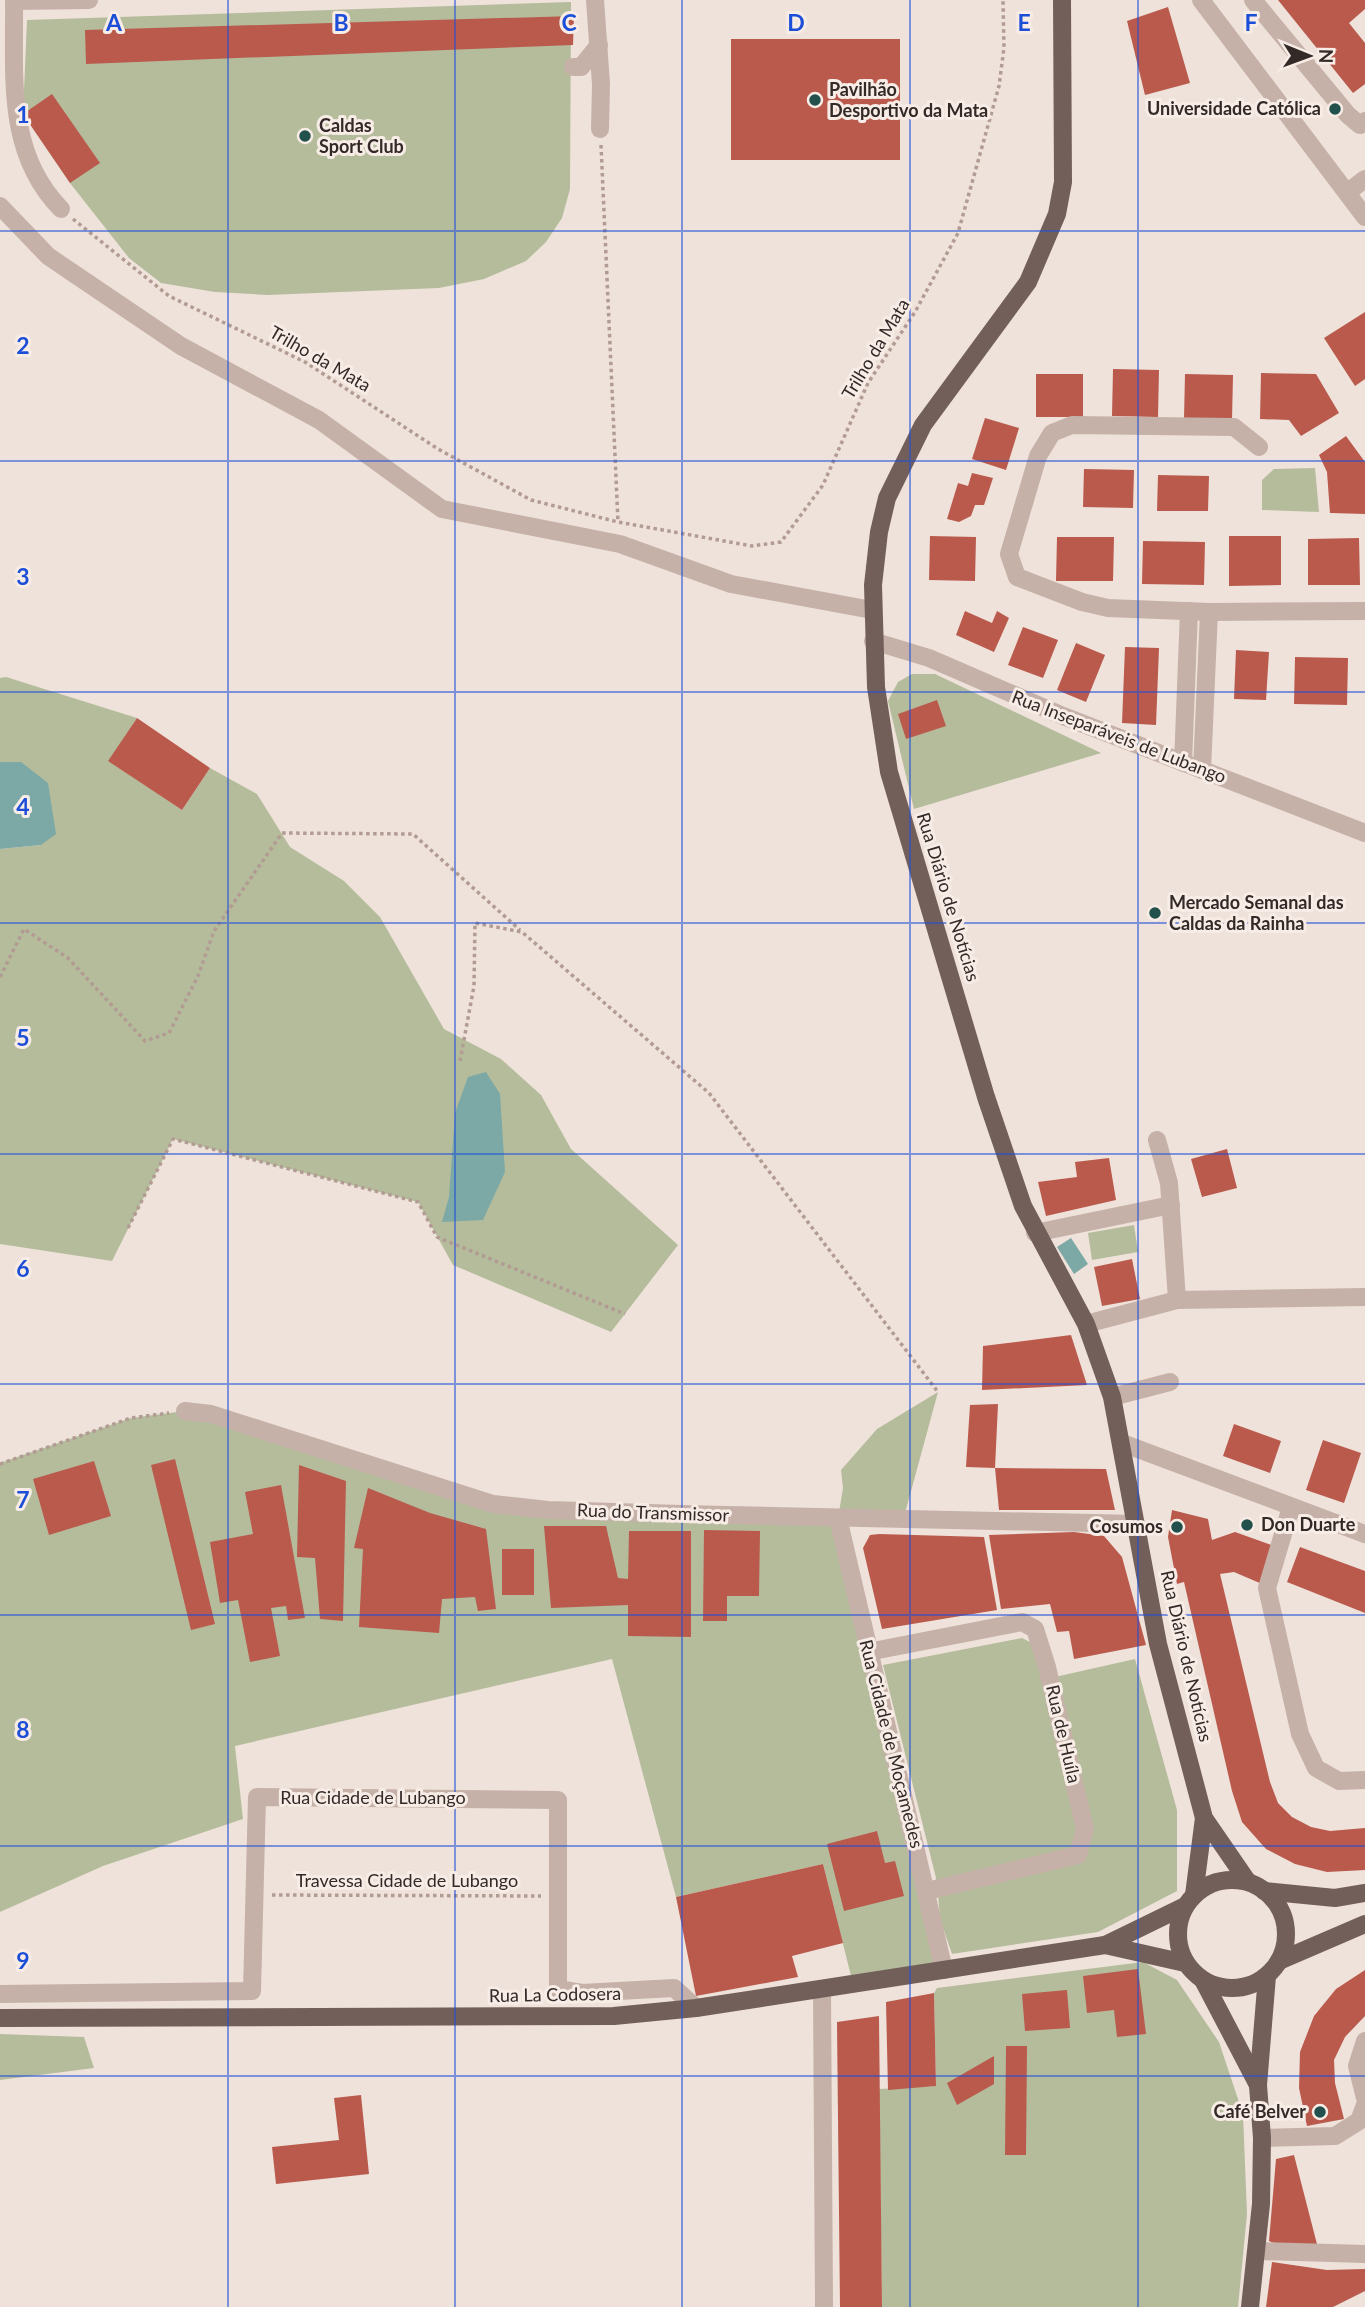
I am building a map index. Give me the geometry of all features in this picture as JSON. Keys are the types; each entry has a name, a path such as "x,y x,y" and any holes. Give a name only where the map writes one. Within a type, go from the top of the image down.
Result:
{"main road":[{"name":"Rua Diário de Notícias","path":"1062,0 1063,182 1058,214 1028,282 947,389 901,465 887,498 879,533 873,641 881,730 895,793 986,1097 1035,1233 1086,1324 1112,1397 1158,1644 1204,1818"},
{"path":"1204,1818 1256,1886 1275,1902 1286,1931 1279,1961"},
{"path":"1204,1818 1190,1901 1177,1934 1185,1962 1203,1980 1258,2085"},
{"path":"1190,1901 1220,1881 1335,1898 1365,1893"},
{"name":"Rua La Codosera","path":"0,2018 614,2016 696,2008 1105,1945 1190,1901"},
{"path":"1203,1980 1229,1989 1255,1983 1266,1976 1279,1961 1365,1924"},
{"name":"Rua La Codosera","path":"1105,1945 1185,1962"},
{"path":"1250,2307 1258,2251 1262,2138 1258,2085 1266,1976"}],"street":[{"path":"61,209 42,190 27,160 16,114 20,41 14,1 89,0"},
{"path":"595,0 599,45 600,129"},
{"path":"1201,0 1365,217"},
{"path":"1253,0 1348,115 1360,125 1365,121"},
{"path":"573,67 581,67 599,45"},
{"path":"1348,192 1365,178"},
{"path":"0,206 48,256 181,346 319,420 442,509 620,544 731,584 873,610"},
{"path":"1259,447 1234,427 1072,425 1052,433 1038,456 1009,554 1017,577 1082,602 1108,608 1209,612 1365,611"},
{"path":"1183,762 1189,611"},
{"path":"1202,770 1209,612"},
{"name":"Rua Inseparáveis de Lubango","path":"873,641 929,658 985,684 1365,833"},
{"path":"1157,1140 1171,1205 1177,1300"},
{"path":"1035,1233 1171,1205"},
{"path":"1086,1324 1177,1300 1365,1297"},
{"path":"1112,1397 1170,1382"},
{"name":"Rua do Transmissor","path":"185,1411 211,1414 492,1504 548,1510 1136,1524"},
{"path":"1122,1443 1365,1534"},
{"path":"1291,1507 1267,1588 1300,1734 1316,1768 1339,1781 1365,1780"},
{"name":"Rua Cidade de Moçamedes","path":"838,1518 944,1970"},
{"name":"Rua de Huíla","path":"868,1652 1022,1622 1035,1629 1047,1667 1085,1829 1078,1855 927,1891"},
{"name":"Rua Cidade de Lubango","path":"0,1994 253,1991 257,1797 558,1800 558,1989 582,1993 674,1987 696,2008"},
{"path":"822,1989 824,2307"},
{"path":"1365,2041 1357,2066 1365,2098"},
{"path":"1262,2138 1335,2136 1359,2122 1365,2105"},
{"path":"1258,2251 1365,2254"}],"path":[{"name":"Trilho da Mata","path":"61,209 169,296 305,362 438,449 531,500 618,522 752,546 781,542 823,485 868,383 915,312 958,233 999,86 1004,48 1003,0"},
{"path":"600,129 618,522"},
{"path":"0,977 24,929 68,958 145,1041 169,1033 198,976 214,930 282,833 413,834 709,1093 938,1392"},
{"path":"460,1061 474,986 475,923 522,932"},
{"path":"128,1228 173,1139 418,1202 437,1237 625,1314"},
{"path":"0,1464 131,1418 185,1411"},
{"name":"Travessa Cidade de Lubango","path":"256,1895 557,1896"}],"green space":[{"name":"Caldas Sport Club","path":"571,2 570,189 562,218 546,242 526,261 484,279 439,288 268,295 215,292 161,283 129,258 70,183 23,114 27,20"},
{"path":"1315,468 1319,512 1262,510 1262,480 1274,469"},
{"path":"912,674 935,674 1101,753 914,809 888,701 898,682"},
{"path":"6,677 137,718 109,761 182,810 210,768 257,794 290,847 344,881 380,917 444,1029 501,1059 541,1095 571,1149 678,1245 611,1332 453,1265 418,1202 173,1139 112,1261 0,1244 0,849 41,845 21,762 0,762 0,678"},
{"path":"1134,1225 1138,1252 1092,1260 1088,1233"},
{"path":"938,1392 904,1517 838,1518 843,1488 841,1470 877,1429"},
{"path":"185,1411 493,1504 838,1518 944,1970 853,1984 823,1864 676,1897 612,1659 235,1746 243,1819 103,1866 0,1912 0,1463 131,1418"},
{"path":"1022,1638 1034,1644 1046,1679 1135,1659 1177,1810 1177,1891 1098,1932 952,1954 940,1919 937,1882 883,1665"},
{"path":"1143,1962 1177,1980 1219,2042 1243,2114 1247,2214 1238,2307 882,2307 879,2089 936,2086 934,1993 937,1988"},
{"path":"0,2034 84,2037 94,2068 0,2080"}],"water":[{"path":"0,762 21,762 48,783 56,834 41,845 0,849"},
{"path":"486,1072 500,1094 505,1172 483,1220 442,1222 449,1197 455,1113 468,1077"},
{"path":"1071,1238 1088,1264 1074,1274 1057,1247"}],"building":[{"path":"1278,0 1365,0 1365,9 1349,23 1365,43 1365,84 1353,93"},
{"path":"1168,7 1190,83 1145,95 1127,21"},
{"path":"574,16 573,45 86,64 85,30"},
{"name":"Pavilhão Desportivo da Mata","path":"731,39 900,39 900,160 731,160"},
{"path":"52,94 100,163 70,183 23,114"},
{"path":"1365,312 1365,379 1355,386 1324,338"},
{"path":"1113,369 1159,370 1158,417 1112,416"},
{"path":"1261,373 1316,374 1339,413 1301,436 1289,420 1260,419"},
{"path":"1036,374 1083,374 1083,417 1036,417"},
{"path":"1185,374 1233,375 1232,420 1184,419"},
{"path":"985,418 1019,428 1006,470 972,459"},
{"path":"1346,436 1365,462 1365,514 1330,513 1327,472 1319,455"},
{"path":"1084,469 1134,470 1133,508 1083,507"},
{"path":"972,473 993,478 984,505 975,505 971,516 959,522 947,519 958,483 968,486"},
{"path":"1158,475 1209,476 1208,511 1157,511"},
{"path":"930,536 976,537 975,581 929,580"},
{"path":"1229,536 1281,536 1281,585 1229,586"},
{"path":"1057,537 1114,537 1113,581 1056,581"},
{"path":"1359,538 1360,585 1308,585 1308,539"},
{"path":"1143,541 1205,542 1204,585 1142,584"},
{"path":"965,611 992,623 997,611 1009,618 994,652 956,635"},
{"path":"1023,627 1058,640 1043,678 1008,665"},
{"path":"1076,643 1105,655 1086,702 1057,690"},
{"path":"1125,647 1159,648 1156,725 1122,723"},
{"path":"1236,650 1269,652 1266,700 1234,699"},
{"path":"1295,657 1348,658 1347,705 1294,704"},
{"path":"937,700 946,726 906,739 898,714"},
{"path":"137,718 210,768 182,810 108,761"},
{"path":"1227,1149 1237,1188 1202,1197 1191,1159"},
{"path":"1109,1158 1116,1200 1046,1216 1038,1182 1077,1177 1075,1162"},
{"path":"1132,1259 1140,1299 1102,1306 1094,1267"},
{"path":"1071,1335 1087,1385 982,1390 983,1346"},
{"path":"998,1404 995,1468 966,1467 970,1405"},
{"path":"1234,1424 1281,1441 1270,1473 1223,1456"},
{"path":"1323,1440 1361,1453 1344,1503 1306,1490"},
{"path":"175,1459 215,1624 191,1630 151,1465"},
{"path":"94,1461 111,1516 49,1535 33,1479"},
{"path":"299,1465 346,1481 343,1621 320,1619 315,1558 297,1557"},
{"path":"995,1468 1106,1469 1115,1510 999,1510"},
{"path":"281,1485 305,1618 288,1620 286,1606 271,1608 280,1656 250,1662 238,1600 220,1603 210,1542 253,1534 245,1492"},
{"path":"368,1488 430,1513 486,1529 496,1609 478,1611 475,1597 442,1599 439,1633 359,1627 363,1549 354,1548"},
{"path":"1172,1510 1208,1519 1212,1540 1235,1532 1274,1546 1262,1584 1234,1572 1220,1574 1270,1782 1278,1803 1292,1817 1311,1827 1330,1831 1365,1828 1365,1870 1327,1872 1295,1864 1266,1849 1242,1822 1232,1791 1184,1582 1177,1584 1168,1537"},
{"path":"544,1526 606,1526 618,1578 628,1579 629,1531 691,1531 691,1637 628,1636 628,1605 551,1608"},
{"path":"704,1530 760,1531 759,1596 727,1596 727,1621 703,1621"},
{"path":"1074,1532 1104,1536 1122,1557 1146,1645 1074,1659 1069,1631 1057,1632 1050,1604 1001,1609 989,1535"},
{"path":"870,1535 984,1537 997,1610 882,1629 863,1548"},
{"path":"1300,1547 1365,1571 1365,1613 1287,1582"},
{"path":"502,1549 534,1549 534,1595 502,1595"},
{"path":"877,1831 885,1863 895,1861 904,1896 844,1911 827,1844"},
{"path":"823,1864 843,1943 792,1956 798,1977 696,1996 676,1897"},
{"path":"1138,1969 1146,2034 1117,2037 1114,2010 1087,2013 1083,1976"},
{"path":"1365,1970 1365,2016 1345,2037 1334,2060 1335,2083 1344,2119 1307,2126 1299,2088 1300,2052 1314,2016 1336,1989"},
{"path":"1067,1990 1070,2028 1025,2031 1022,1994"},
{"path":"934,1993 936,2086 888,2090 886,2002"},
{"path":"879,2016 882,2307 840,2307 837,2022"},
{"path":"1006,2046 1027,2046 1026,2155 1005,2155"},
{"path":"994,2056 994,2084 957,2105 947,2083"},
{"path":"361,2095 369,2174 276,2184 272,2147 339,2140 334,2098"},
{"path":"1294,2155 1319,2252 1269,2241 1276,2159"},
{"path":"1272,2262 1327,2270 1365,2269 1365,2291 1333,2307 1266,2307"}],"place":[{"name":"Pavilhão Desportivo da Mata","path":"815,100"},
{"name":"Universidade Católica","path":"1335,109"},
{"name":"Caldas Sport Club","path":"305,136"},
{"name":"Mercado Semanal das Caldas da Rainha","path":"1155,913"},
{"name":"Don Duarte","path":"1247,1525"},
{"name":"Cosumos","path":"1177,1527"},
{"name":"Café Belver","path":"1320,2112"}]}
